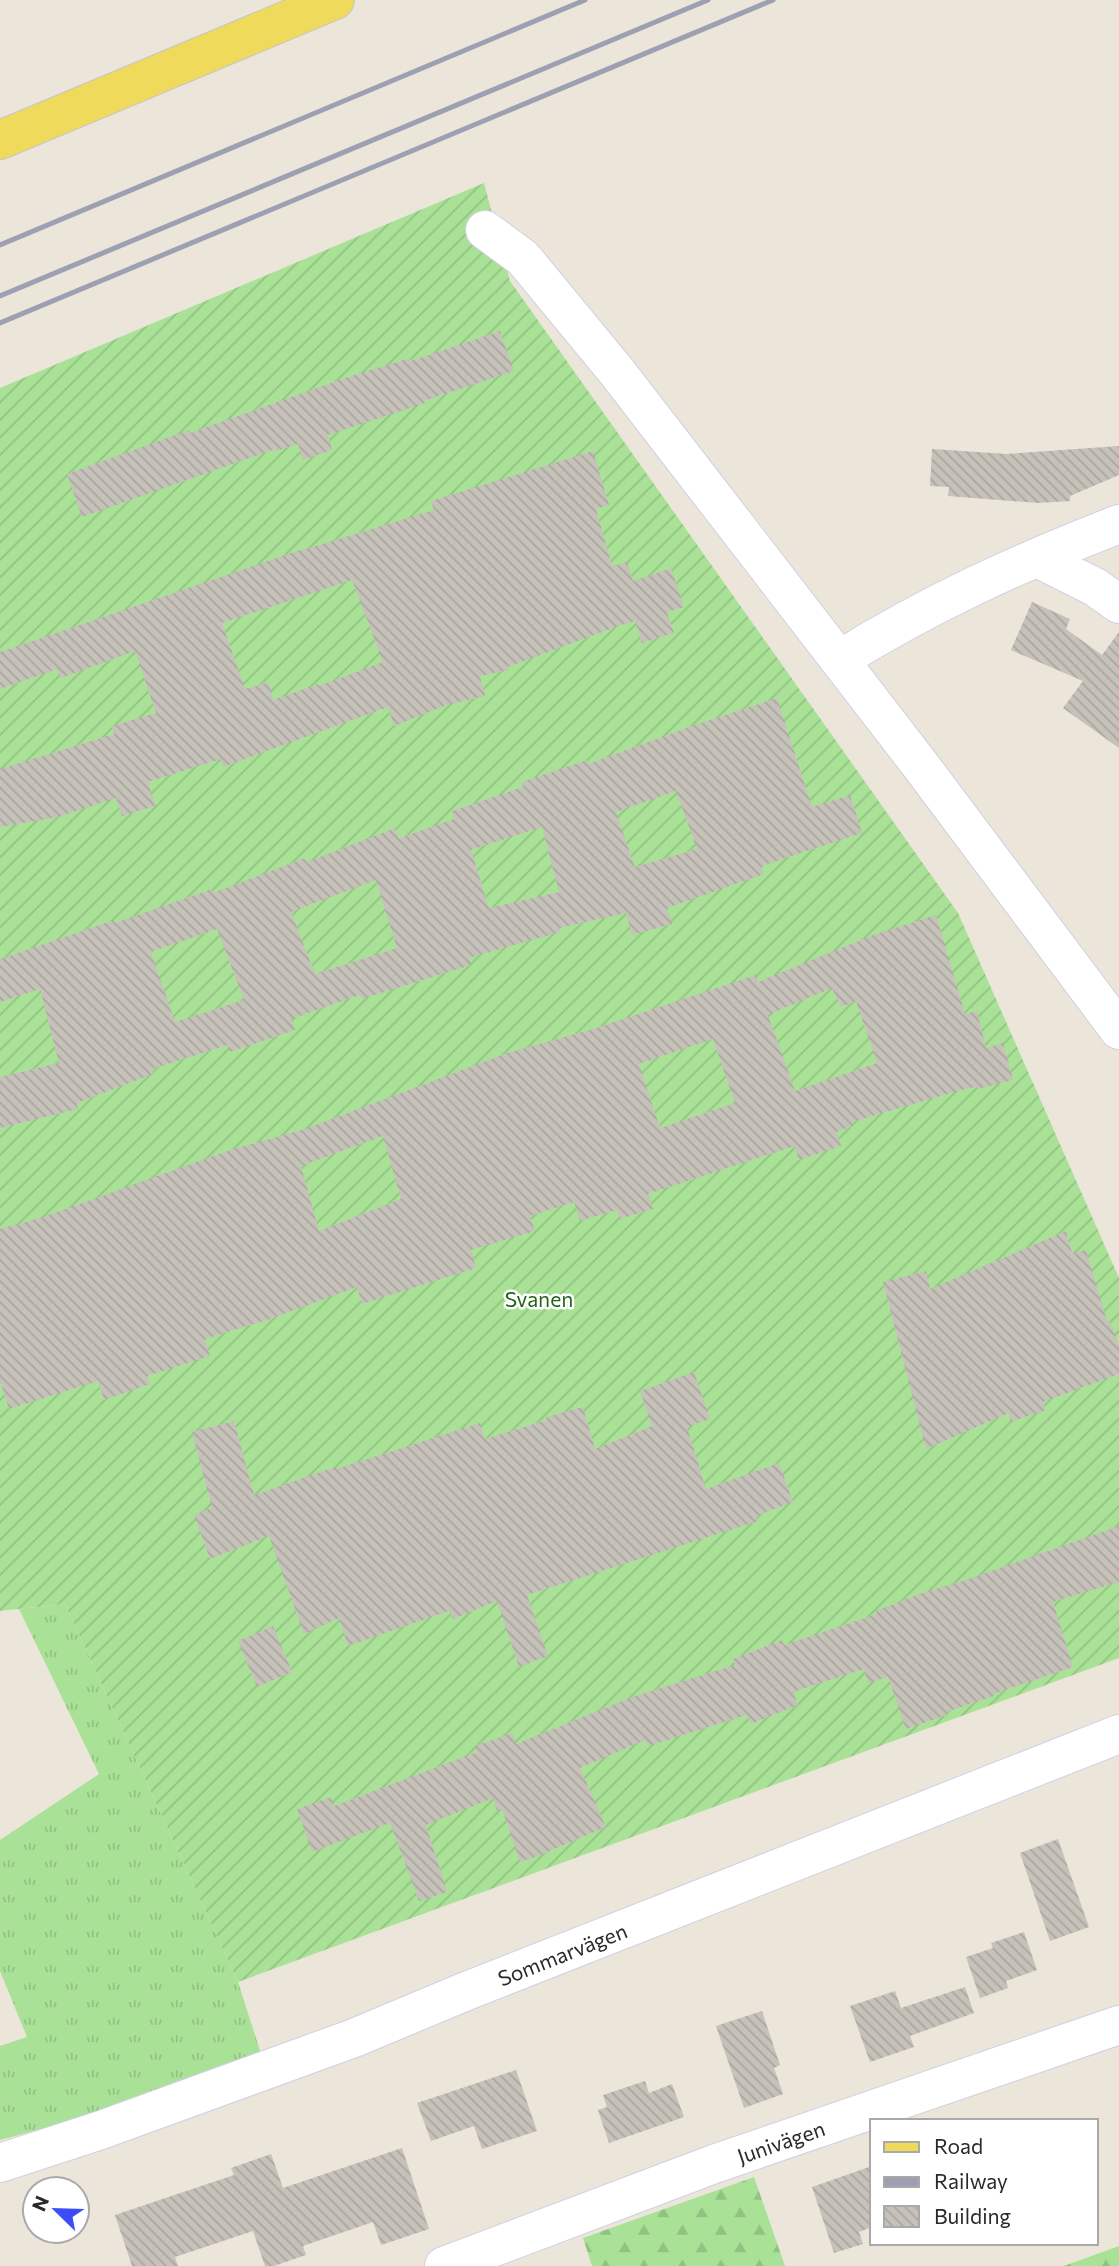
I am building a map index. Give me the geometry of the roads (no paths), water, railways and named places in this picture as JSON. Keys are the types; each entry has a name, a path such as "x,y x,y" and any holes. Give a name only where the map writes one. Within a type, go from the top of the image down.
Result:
{"main road":[{"path":"0,140 335,0"}],"street":[{"path":"485,230 523,258 609,361 1119,1030"},
{"path":"839,660 896,624 1037,558 1119,524"},
{"path":"1037,558 1095,587 1119,604"},
{"name":"Sommarvägen","path":"0,2163 102,2130 354,2038 464,1992 1119,1734"},
{"name":"Junivägen","path":"444,2266 714,2164 1119,2025"}],"railway":[{"path":"0,245 585,0"},
{"path":"0,296 708,0"},
{"path":"0,323 773,0"}],"park label":[{"name":"Svanen","path":"539,1298"}]}
